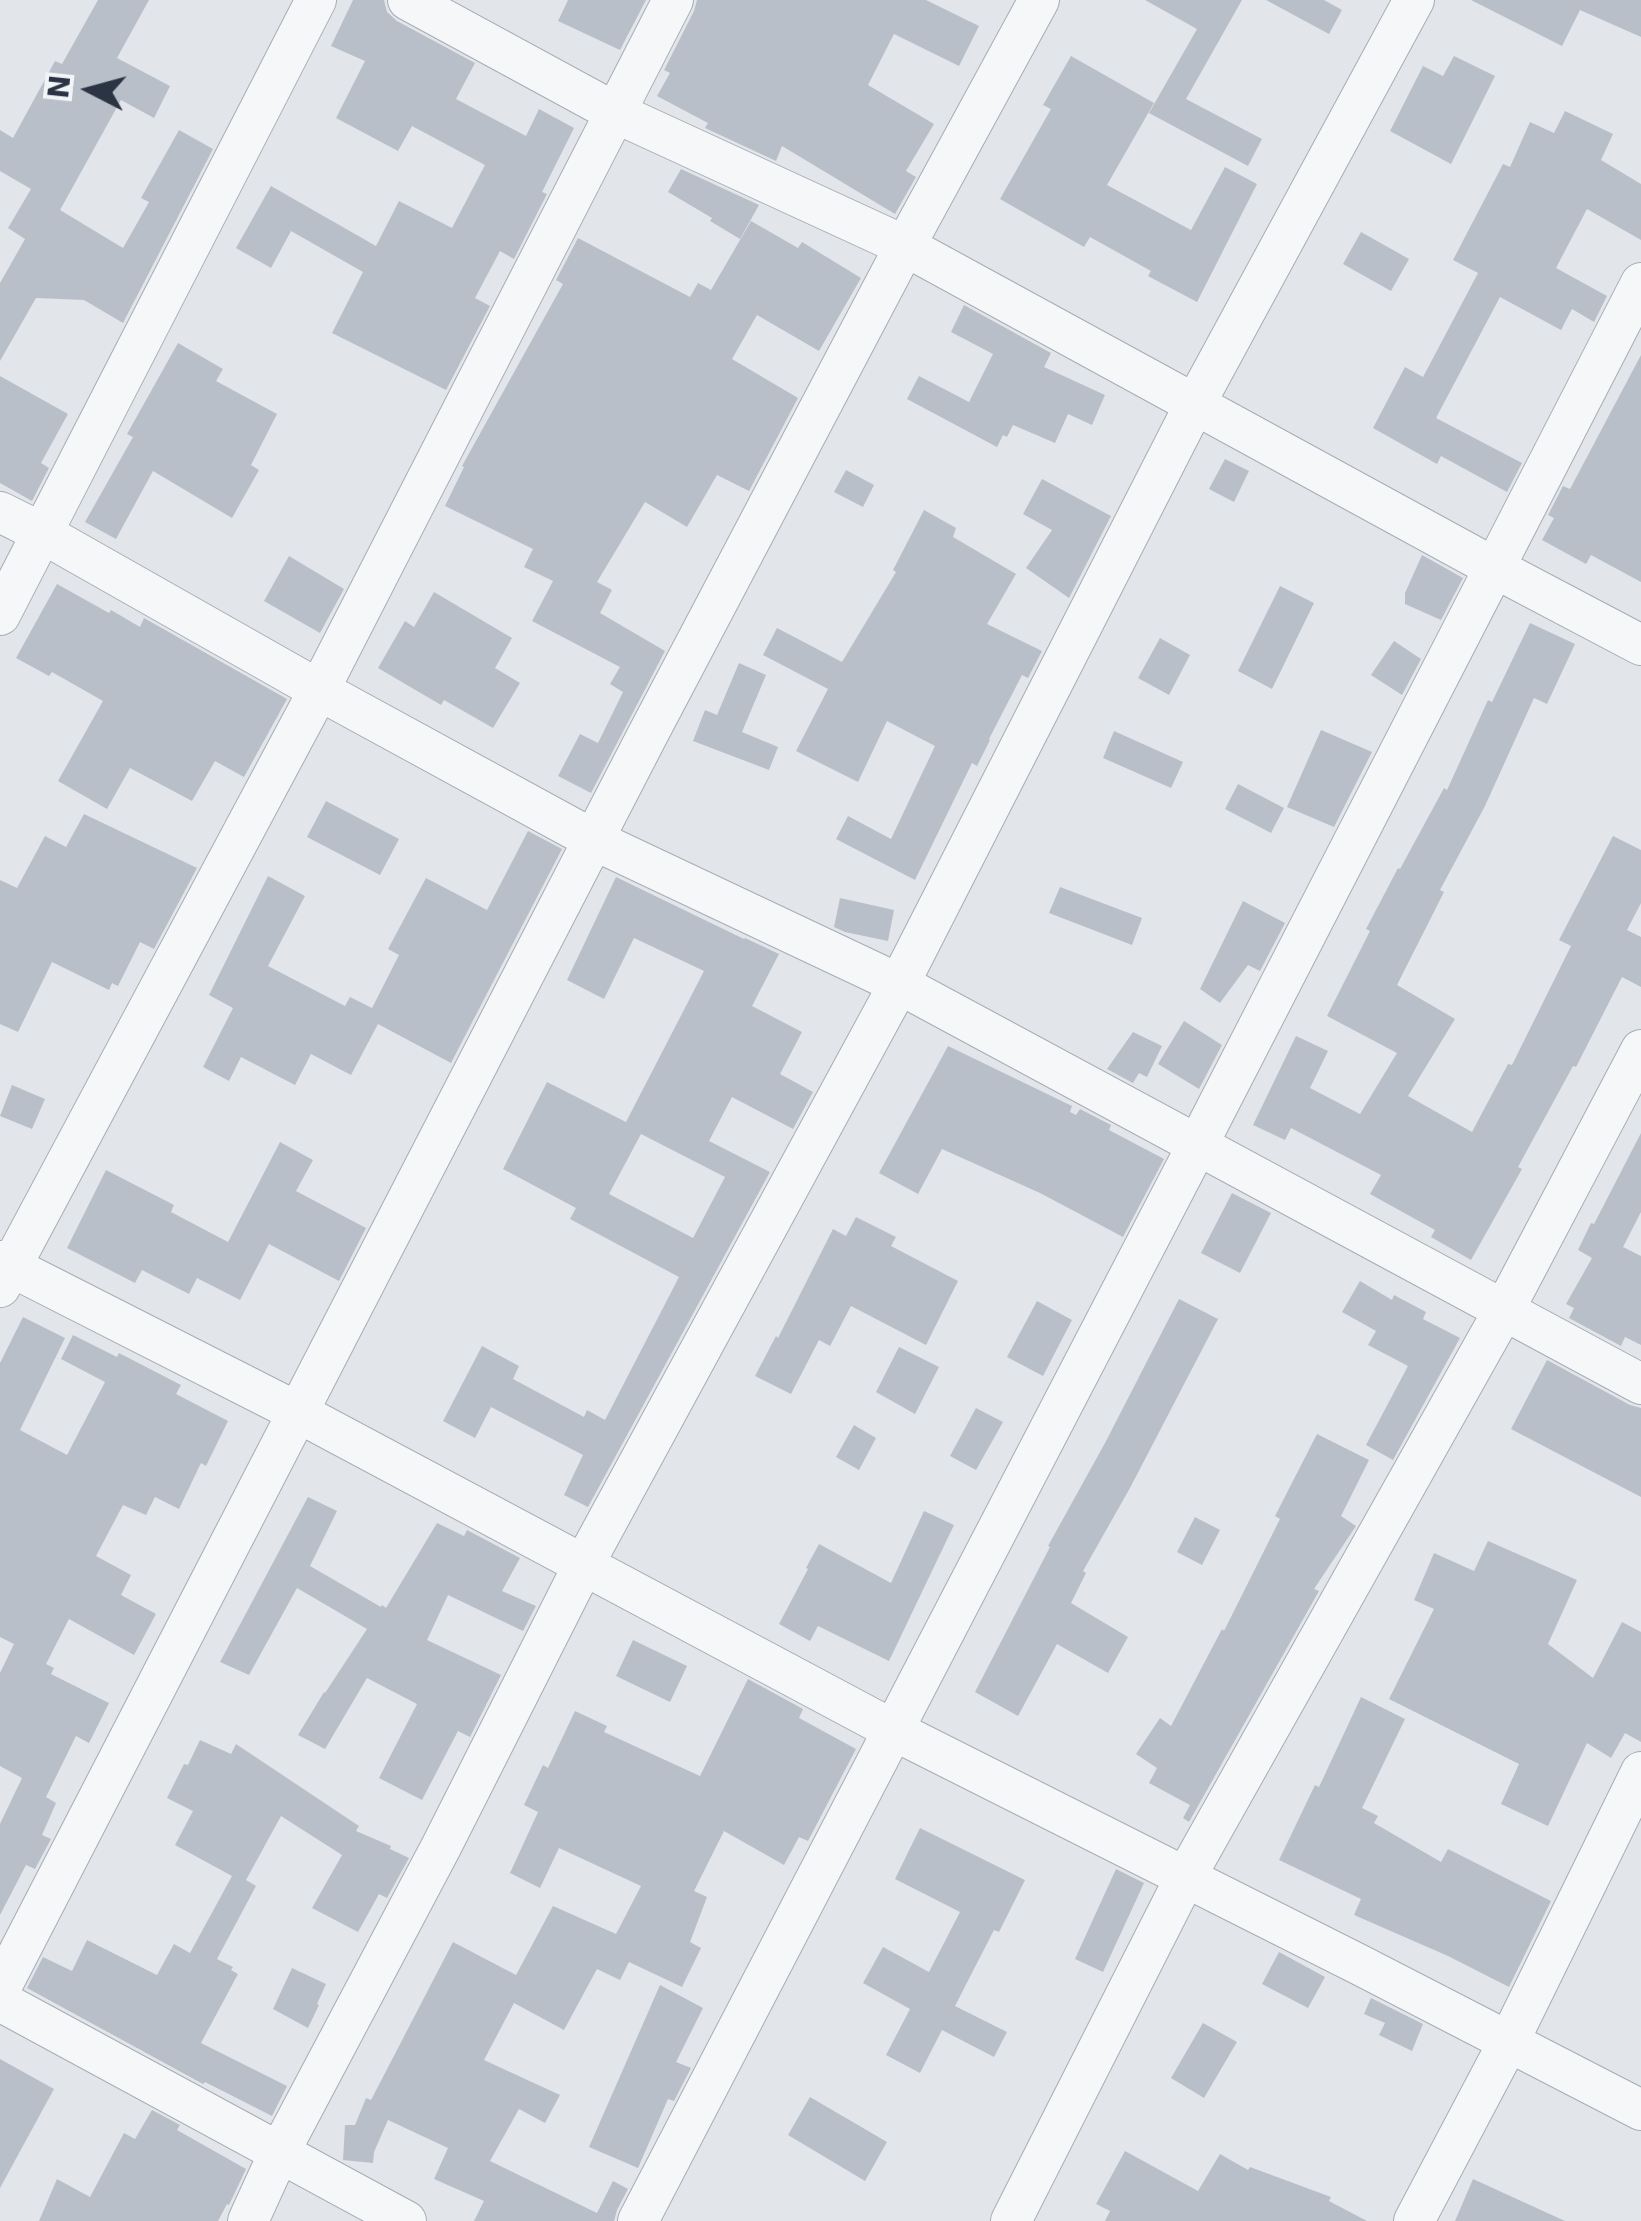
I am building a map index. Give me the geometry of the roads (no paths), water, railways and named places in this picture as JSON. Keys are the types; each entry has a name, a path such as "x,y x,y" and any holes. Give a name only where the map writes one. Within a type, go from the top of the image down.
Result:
{"street":[{"path":"0,615 316,0"},
{"path":"408,0 616,113 905,246 1641,644"},
{"path":"673,0 319,690 4,1271 299,1413 894,1731 1641,2110"},
{"path":"0,1989 594,840 905,246 1039,0"},
{"path":"248,2221 279,2153 441,1847 584,1564 899,984 1195,404 1414,0"},
{"path":"638,2221 1641,283"},
{"path":"0,512 594,840 899,984 1641,1384"},
{"path":"1011,2221 1185,1878 1504,1310 1641,1050"},
{"path":"1414,2221 1509,2042 1641,1772"},
{"path":"0,2001 406,2221"}]}
